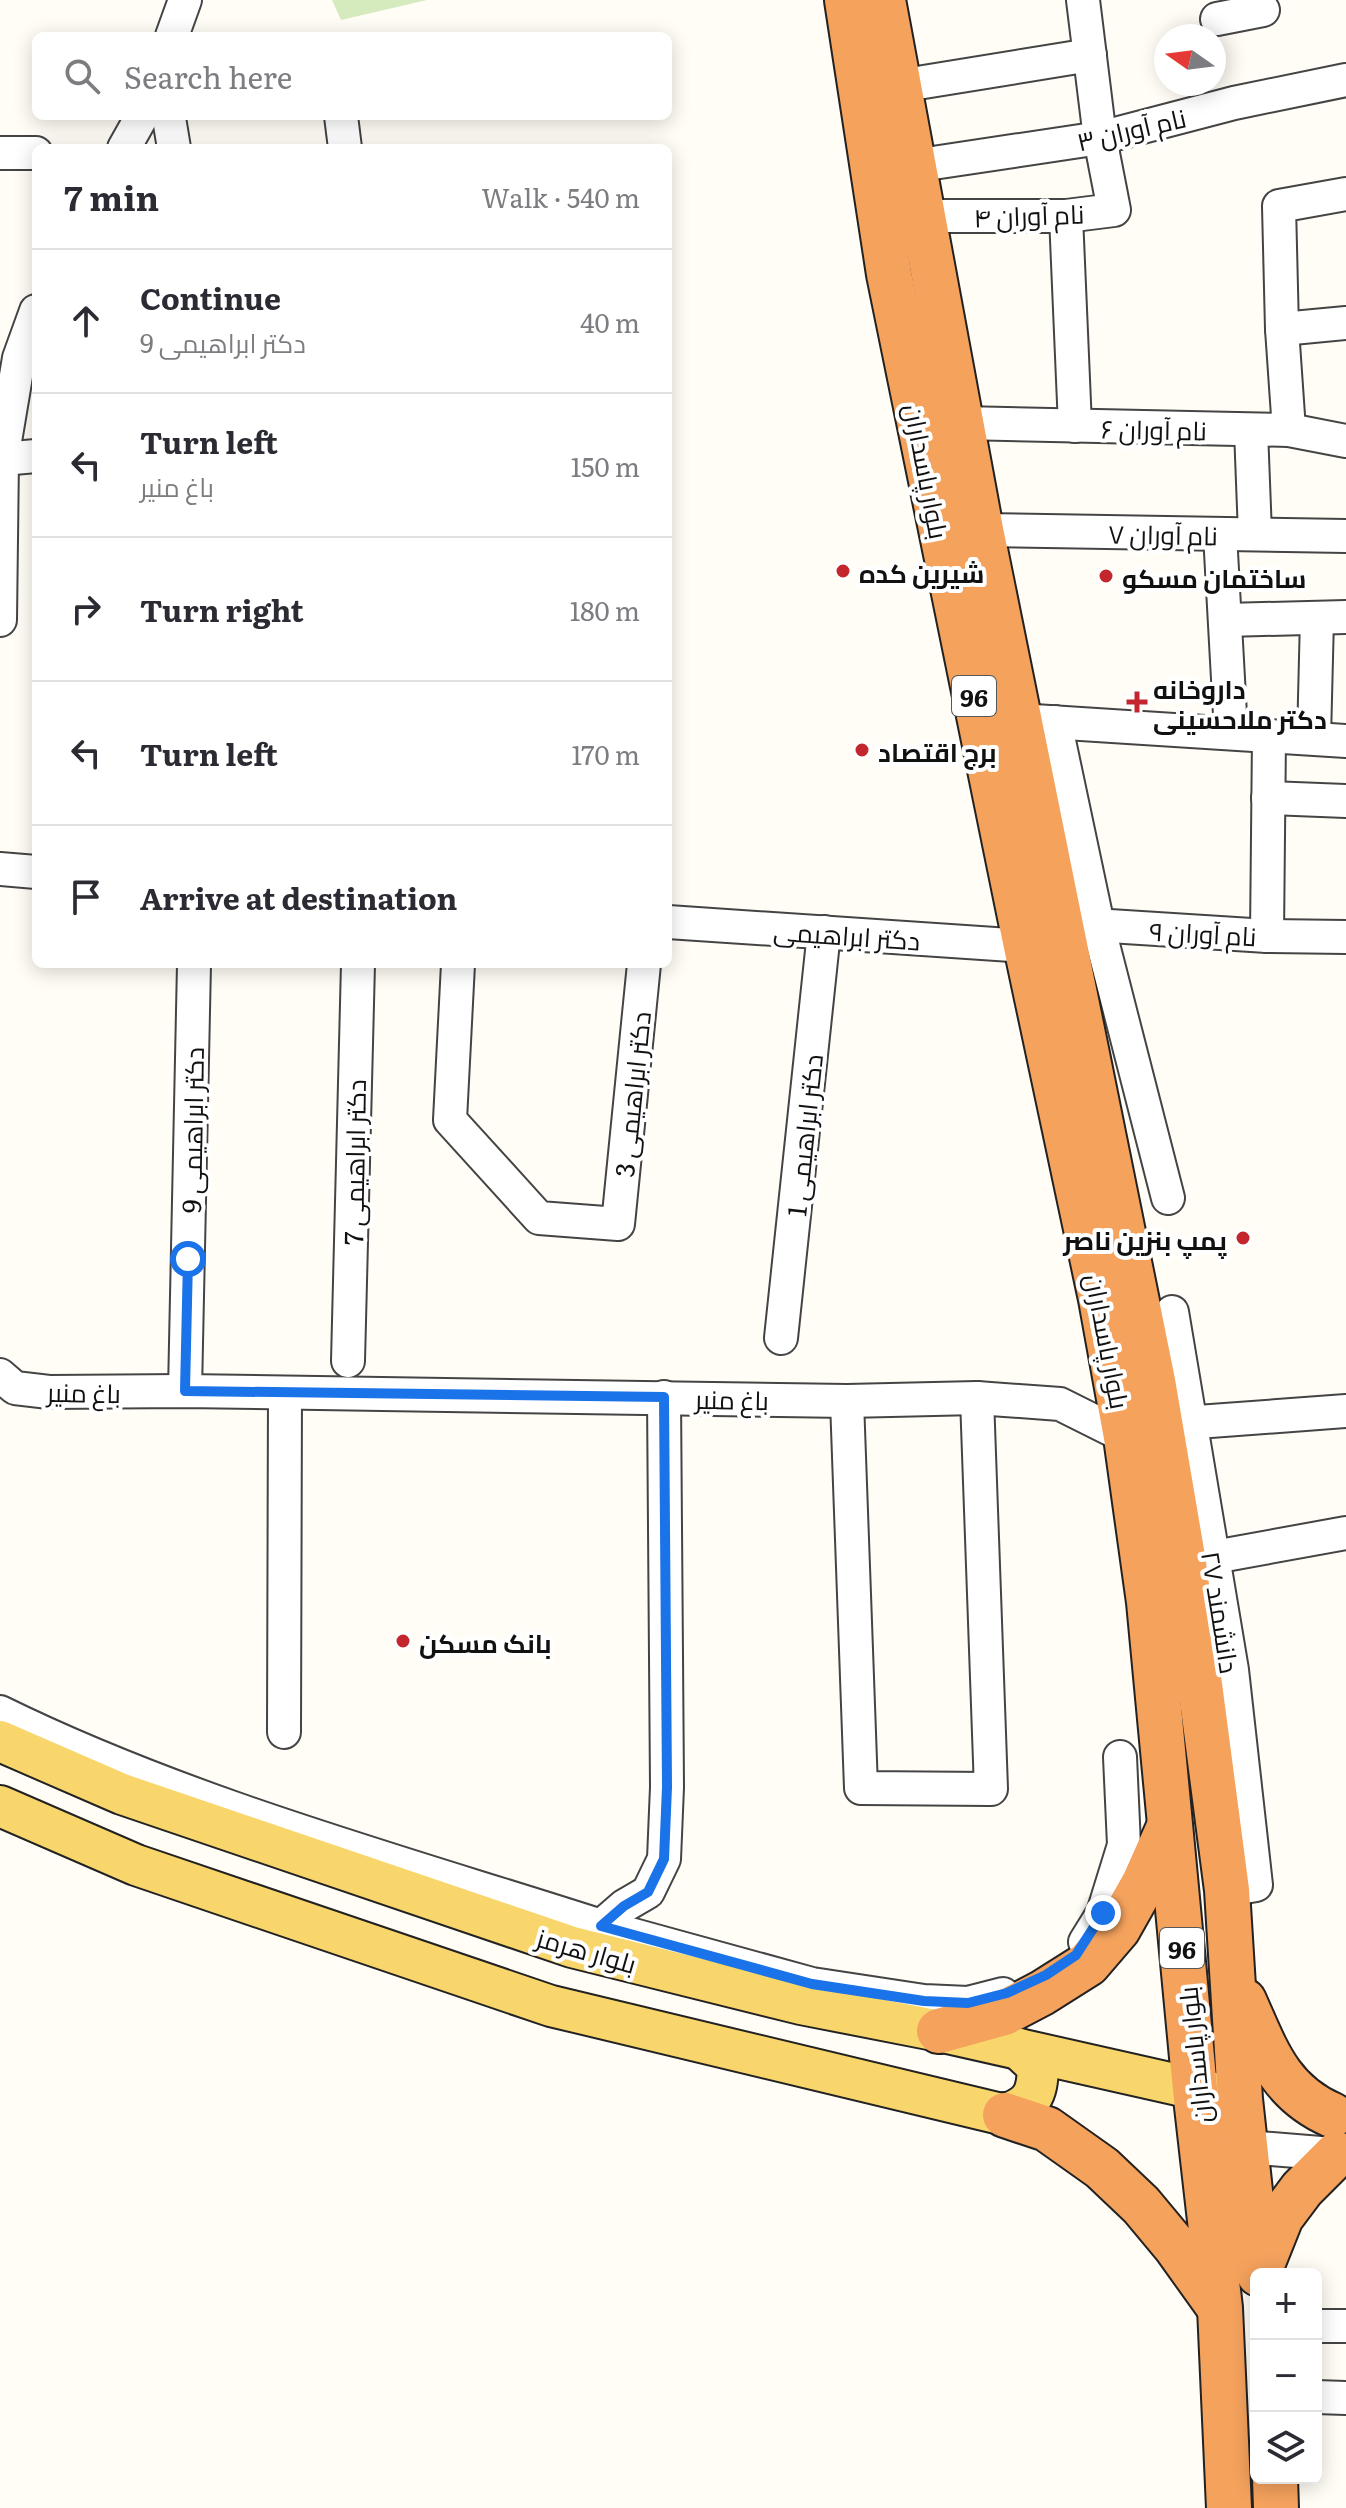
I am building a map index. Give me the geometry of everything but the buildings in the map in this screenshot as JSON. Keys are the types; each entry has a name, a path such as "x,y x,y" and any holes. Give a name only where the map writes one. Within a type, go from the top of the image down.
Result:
{"highway":[{"name":"بلوار پاسداران","path":"847,0 889,274 1061,932"},
{"name":"بلوار پاسداران","path":"883,0 981,530 1037,721 1061,932 1074,1164 1160,1428 1199,1560 1234,1981 1240,2099 1258,2268"},
{"name":"بلوار پاسداران","path":"1160,1428 1149,1602 1195,2089 1220,2308 1229,2508"},
{"path":"939,2031 1004,2013 1088,1964 1118,1929 1144,1883 1170,1825"},
{"path":"1234,1981 1276,2068 1290,2089 1340,2135 1281,2217 1261,2268"},
{"path":"1005,2115 1047,2129 1102,2168 1141,2205 1220,2308"},
{"path":"1275,2484 1276,2508"}],"main road":[{"name":"بلوار هرمز","path":"0,1741 122,1794 572,1947 801,2004 939,2031 1240,2099"},
{"path":"0,1806 136,1865 551,2006 1005,2115 1025,2107 1037,2089 1038,2067 1019,2049"},
{"path":"1202,2141 1246,2147"}],"street":[{"name":"نام آوران ۴","path":"922,216 1066,216 1114,210 1100,138 1083,0"},
{"path":"173,32 179,2"},
{"path":"1217,19 1263,10"},
{"path":"899,86 1090,55"},
{"name":"نام آوران ۳","path":"913,166 1100,138 1234,103 1346,80"},
{"path":"342,120 344,144"},
{"path":"130,144 164,123"},
{"path":"0,153 32,153"},
{"path":"1289,430 1282,329 1279,206 1346,194"},
{"path":"1066,216 1075,426"},
{"path":"0,620 2,459 19,358 32,322"},
{"path":"1282,329 1346,323"},
{"name":"نام آوران ۶","path":"961,423 1289,430 1346,441"},
{"path":"1251,430 1255,534"},
{"path":"2,459 32,456"},
{"name":"نام آوران ۷","path":"981,530 1346,536"},
{"path":"1220,534 1231,733"},
{"path":"1225,620 1331,618 1314,738"},
{"path":"1037,721 1346,741"},
{"path":"1267,936 1269,736"},
{"path":"1268,798 1346,801"},
{"path":"0,869 32,872"},
{"name":"دکتر ابراهیمی","path":"672,922 824,932 1061,932"},
{"name":"دکتر ابراهیمی 1","path":"781,1338 824,932"},
{"name":"نام آوران ۹","path":"1061,932 1346,937"},
{"path":"1061,932 1168,1198"},
{"name":"دکتر ابراهیمی 9","path":"185,1391 194,968"},
{"name":"دکتر ابراهیمی 7","path":"348,1361 358,968"},
{"name":"دکتر ابراهیمی 3","path":"458,968 450,1120 539,1218 618,1224 644,968"},
{"path":"1172,1312 1160,1428 1346,1411"},
{"name":"باغ منیر","path":"0,1375 15,1388 49,1392 185,1391 847,1401 977,1398 1060,1404 1160,1428"},
{"path":"284,1732 285,1393"},
{"path":"601,1926 624,1906 648,1892 664,1859 667,1787 664,1397"},
{"path":"847,1401 861,1788 991,1789 977,1398"},
{"path":"1199,1560 1346,1533"},
{"path":"0,1712 49,1736 228,1804 601,1926 812,1984 924,2001 968,2003 1007,1993 1046,1975 1076,1955 1103,1913 1124,1845 1120,1757"},
{"path":"1246,2147 1340,2135"},
{"path":"1322,2326 1346,2326"},
{"path":"1322,2397 1346,2398"}],"green space":[{"path":"332,0 427,0 341,20"}],"place":[{"name":"شیرین کده","path":"843,571"},
{"name":"ساختمان مسکو","path":"1106,576"},
{"name":"داروخانه دکتر ملاحسینی","path":"1137,702"},
{"name":"برج اقتصاد","path":"862,750"},
{"name":"پمپ بنزین ناصر","path":"1243,1238"},
{"name":"بانک مسکن","path":"403,1641"}],"route":[{"path":"188,1259 185,1391 664,1397 667,1787 664,1859 648,1892 624,1906 601,1926 812,1984 924,2001 968,2003 1007,1993 1046,1975 1076,1955 1103,1913"}]}
